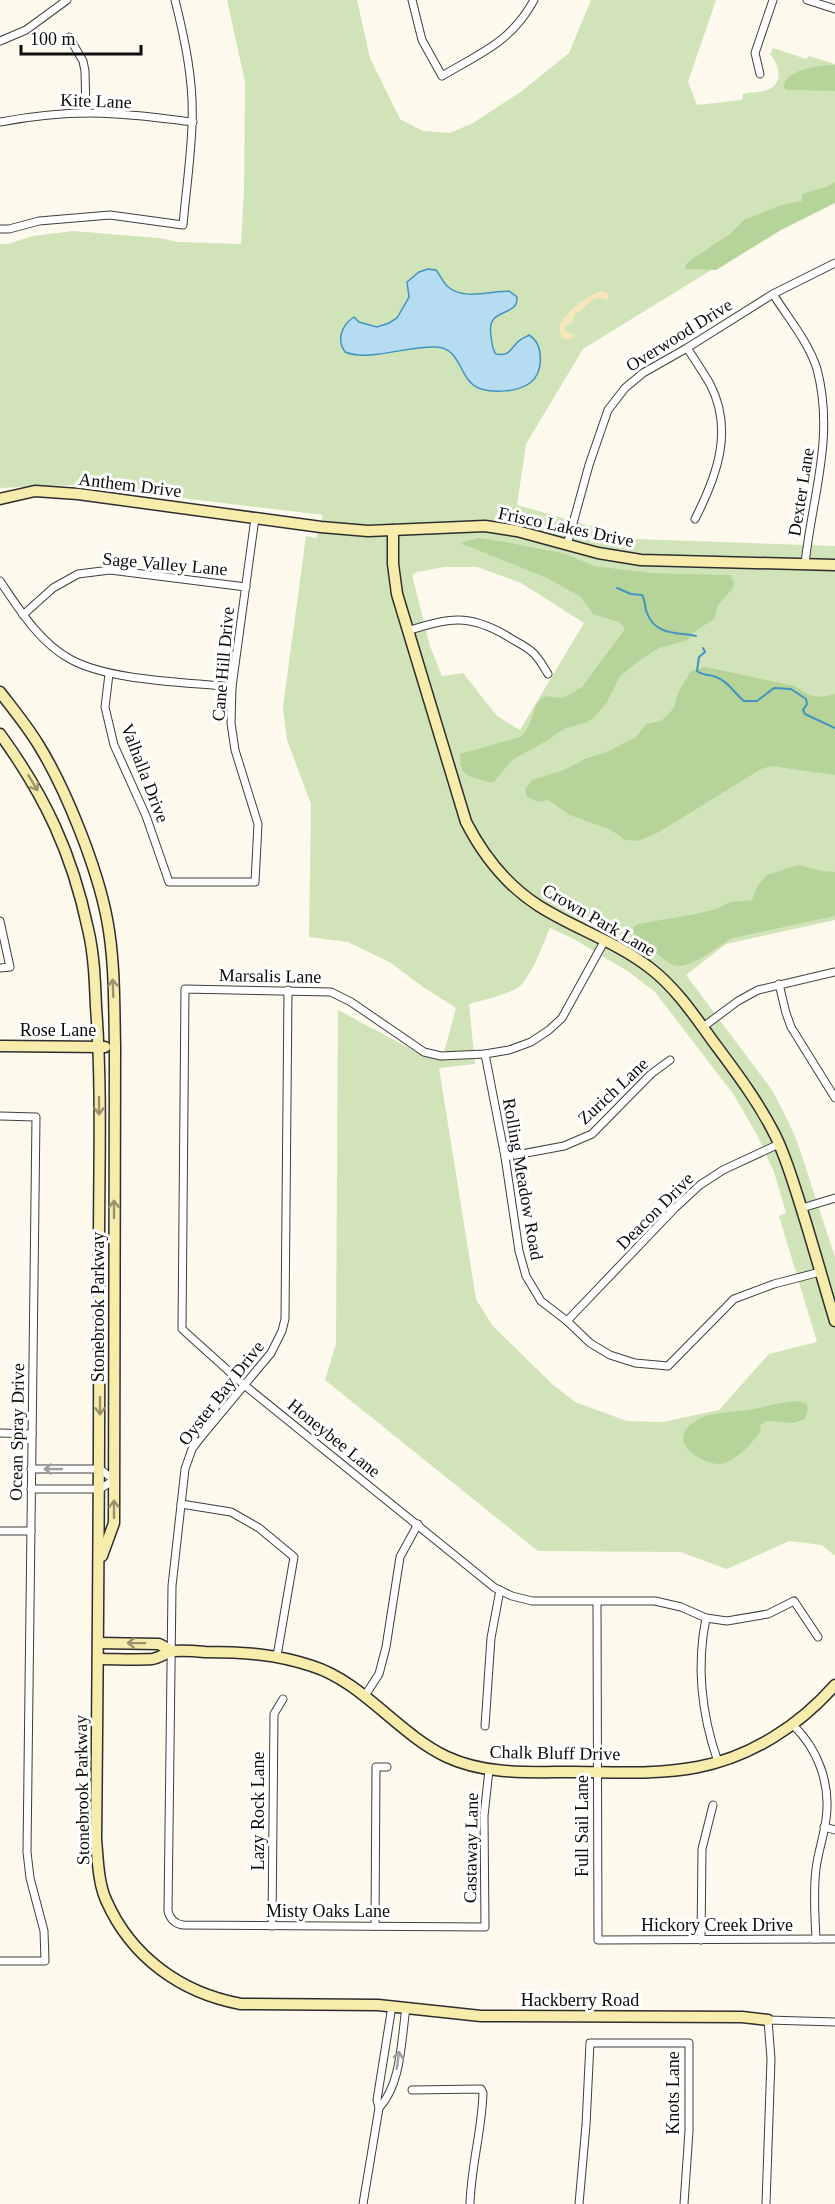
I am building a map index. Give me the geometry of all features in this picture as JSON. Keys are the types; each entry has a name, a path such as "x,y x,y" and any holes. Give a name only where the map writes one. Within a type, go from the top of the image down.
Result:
{"street":[{"path":"0,41 26,30 68,0"},
{"path":"0,229 9,230 39,221 110,215 183,225 193,122 190,77 175,0"},
{"path":"412,0 422,40 442,76 498,44 513,32 534,0"},
{"path":"760,74 755,53 773,0"},
{"path":"807,0 835,9"},
{"path":"69,37 83,61 86,113"},
{"name":"Kite Lane","path":"0,122 37,115 86,113 193,122"},
{"name":"Overwood Drive","path":"567,544 589,465 608,410 625,388 643,373 773,294 835,263"},
{"name":"Dexter Lane","path":"773,294 803,338 817,368 826,406 822,476 809,533 805,564"},
{"path":"687,348 711,385 722,424 722,447 708,494 696,519"},
{"name":"Anthem Drive","path":"0,499 35,491 255,518"},
{"name":"Frisco Lakes Drive","path":"255,518 368,531 484,526 518,531 598,553 640,560 835,565"},
{"name":"Cane Hill Drive","path":"255,518 232,687 231,723 235,750 258,824 255,882"},
{"name":"Crown Park Lane","path":"393,530 393,564 397,594 466,822 478,845 496,870 515,889 540,907 605,940 651,969 671,986 703,1027 759,1105 779,1144 802,1208 835,1321"},
{"name":"Sage Valley Lane","path":"23,615 53,588 78,574 110,570 246,587"},
{"path":"0,581 40,635 69,659 109,674 232,687"},
{"path":"407,631 434,622 451,620 469,620 487,624 532,651 548,674"},
{"name":"Valhalla Drive","path":"109,674 105,707 114,745 146,816 169,882 255,882"},
{"name":"Stonebrook Parkway","path":"0,692 38,744 65,796 91,863 107,918 113,973 115,1047 114,1523 99,1565"},
{"name":"Stonebrook Parkway","path":"0,734 22,764 44,802 69,856 89,931 93,959 99,1047 100,1489 96,1840 98,1868 105,1899 123,1930 150,1962 187,1987 221,2000 262,2005 392,2006"},
{"path":"0,921 10,967 0,968"},
{"name":"Marsalis Lane","path":"184,989 331,992 351,1002 424,1052 441,1056 485,1054 509,1050 531,1041 549,1030 562,1018 605,940"},
{"path":"703,1027 751,993 779,984 835,972"},
{"path":"779,984 791,1027 835,1098"},
{"name":"Honeybee Lane","path":"184,989 182,1329 243,1384 500,1590 532,1601 597,1603 655,1601 681,1607 706,1618 727,1621 750,1619 768,1614 794,1600 818,1637"},
{"name":"Oyster Bay Drive","path":"172,1920 168,1911 172,1586 185,1468 192,1449 243,1384 271,1353 282,1332 285,1319 288,990"},
{"name":"Rose Lane","path":"0,1046 115,1047"},
{"name":"Rolling Meadow Road","path":"485,1054 505,1158 519,1251 526,1276 541,1301 590,1343 610,1355 634,1363 668,1366 734,1299 774,1284 820,1272"},
{"name":"Zurich Lane","path":"505,1158 564,1146 592,1134 651,1074 670,1060"},
{"name":"Ocean Spray Drive","path":"0,1116 36,1116 27,1852 30,1878 44,1931 45,1961 0,1961"},
{"name":"Deacon Drive","path":"567,1321 667,1216 700,1185 723,1170 779,1144"},
{"path":"802,1208 835,1198"},
{"path":"0,1433 32,1434"},
{"path":"31,1469 100,1469 114,1480 100,1489 31,1489"},
{"path":"181,1504 231,1512 260,1528 294,1557 277,1656"},
{"path":"363,1696 379,1674 386,1647 400,1557 418,1524"},
{"path":"0,1531 31,1531"},
{"path":"485,1726 491,1638 500,1590"},
{"name":"Full Sail Lane","path":"597,1603 598,1940"},
{"path":"706,1618 700,1644 700,1678 706,1724 718,1762"},
{"name":"Chalk Bluff Drive","path":"98,1643 159,1644 172,1651"},
{"name":"Chalk Bluff Drive","path":"98,1659 155,1659 172,1651 258,1653 277,1656 316,1667 340,1679 395,1724 433,1750 469,1766 504,1772 672,1770 718,1762 756,1747 793,1725 820,1702 835,1685"},
{"name":"Lazy Rock Lane","path":"272,1926 274,1714 283,1699"},
{"path":"793,1725 810,1746 822,1771 827,1799 815,1872 816,1939"},
{"path":"375,1926 376,1767 387,1767"},
{"name":"Castaway Lane","path":"485,1927 484,1804 489,1770"},
{"path":"701,1940 702,1849 713,1805"},
{"path":"824,1827 835,1830"},
{"name":"Misty Oaks Lane","path":"172,1920 183,1925 485,1927"},
{"name":"Hickory Creek Drive","path":"598,1940 835,1939"},
{"path":"363,2204 379,2108 377,2100 392,2006"},
{"name":"Hackberry Road","path":"392,2006 481,2016 742,2017 768,2020"},
{"path":"379,2108 385,2101 397,2071 406,2008"},
{"path":"766,2204 771,2059 768,2020 835,2022"},
{"name":"Knots Lane","path":"579,2204 590,2043 690,2043 689,2131 684,2204"},
{"path":"412,2090 481,2089 483,2093 481,2122 471,2181 470,2204"}],"green space":[{"path":"227,0 357,0 370,58 400,119 423,131 450,133 473,123 522,91 569,53 591,0 716,0 688,82 697,105 742,100 743,94 764,91 776,84 779,74 770,54 773,48 806,59 809,56 835,64 835,200 773,232 583,349 526,444 517,505 636,539 835,546 835,920 726,944 686,975 772,1090 797,1141 835,1257 835,1556 822,1545 789,1541 727,1569 680,1552 538,1551 325,1380 336,1344 338,1010 422,1055 442,1060 456,1008 391,963 348,942 309,937 311,804 287,740 283,707 306,536 316,538 323,515 75,485 0,488 0,244 8,244 33,236 73,231 159,238 178,242 241,244 245,82","holes":["444,567 477,567 521,583 584,623 520,730 497,716 463,673 442,676 430,646 412,575","550,928 572,938 629,972 655,992 734,1095 757,1135 774,1172 786,1213 779,1216 817,1342 769,1354 719,1410 663,1422 627,1421 575,1402 552,1384 492,1325 476,1299 439,1068 475,1064 469,1004 505,993 522,984"]},
{"path":"835,65 835,91 787,90 784,88 789,77 804,69"},
{"path":"835,182 835,203 781,230 716,270 686,269 685,266 692,259 730,234 744,220 781,205 802,201 802,195"},
{"path":"479,538 566,554 594,566 650,573 730,575 734,582 733,588 718,605 714,619 694,632 688,640 659,648 620,676 607,702 594,718 557,733 512,760 494,782 488,782 463,772 460,754 520,737 528,728 536,706 544,696 563,698 582,687 625,629 619,622 593,614 581,597 547,578 460,543"},
{"path":"706,667 795,686 809,695 821,697 835,694 835,775 771,766 761,769 659,832 638,841 625,840 611,830 570,815 548,800 538,802 527,797 525,789 532,780 564,770 585,759 609,751 636,737 646,724 661,721 674,708 678,693 691,671"},
{"path":"798,865 835,872 835,916 733,938 694,962 678,966 665,960 635,937 633,927 638,924 696,914 716,909 730,902 752,900 758,885 767,875"},
{"path":"795,1401 806,1403 808,1409 805,1419 793,1423 766,1421 760,1425 761,1430 749,1446 730,1461 719,1464 705,1461 691,1452 683,1440 688,1427 702,1418"}],"sand":[{"path":"601,291 608,293 608,300 595,299 575,313 573,321 564,328 574,334 574,338 568,340 561,338 559,327 566,315 583,301"}],"water":[{"path":"428,269 436,270 453,291 477,294 509,291 517,297 513,308 493,320 492,343 496,354 503,354 529,335 534,339 540,351 540,365 535,378 530,383 506,391 481,389 468,380 451,353 436,347 366,355 345,352 341,337 350,320 354,317 359,322 377,327 397,318 409,297 407,282 419,272"}],"waterway":[{"path":"617,588 631,594 642,595 646,611 656,626 668,632 696,636"},
{"path":"703,648 705,652 699,657 697,671 720,679 744,701 757,701 774,688 791,689 806,699 807,704 803,710 805,714 835,728"}]}
